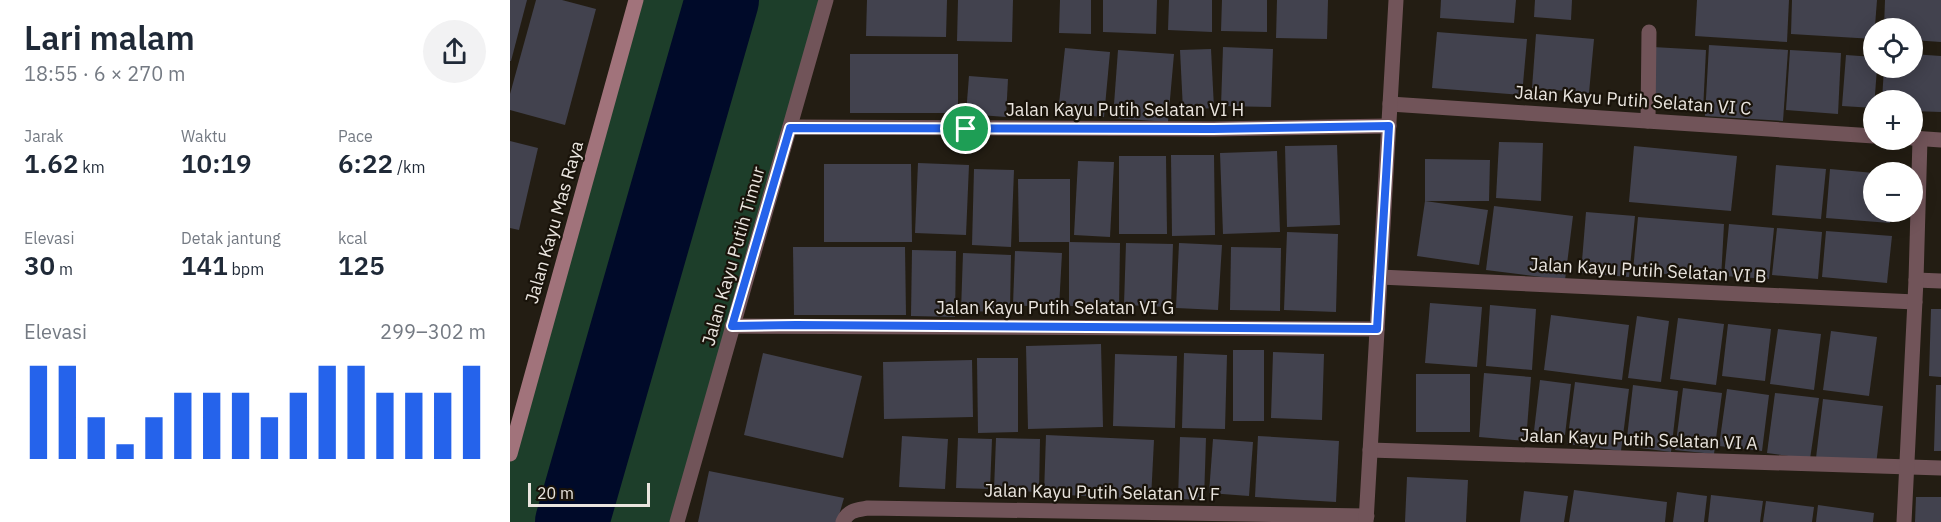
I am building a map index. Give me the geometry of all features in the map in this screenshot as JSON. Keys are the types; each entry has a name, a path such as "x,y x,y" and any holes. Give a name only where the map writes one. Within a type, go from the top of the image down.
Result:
{"street":[{"name":"Jalan Kayu Mas Raya","path":"510,454 636,0"},
{"name":"Jalan Kayu Putih Timur","path":"677,522 826,0"},
{"path":"1367,519 1396,0"},
{"path":"1648,121 1649,32"},
{"name":"Jalan Kayu Putih Selatan VI C","path":"1390,104 1863,135"},
{"name":"Jalan Kayu Putih Selatan VI H","path":"790,128 1213,129 1389,126"},
{"path":"1923,139 1941,140"},
{"path":"1904,522 1916,280 1916,150"},
{"name":"Jalan Kayu Putih Selatan VI B","path":"1380,277 1915,302"},
{"path":"1916,280 1941,281"},
{"name":"Jalan Kayu Putih Selatan VI G","path":"732,326 1377,329"},
{"name":"Jalan Kayu Putih Selatan VI A","path":"1370,450 1941,468"},
{"name":"Jalan Kayu Putih Selatan VI F","path":"843,522 847,514 854,510 868,508 1367,519"}],"green space":[{"path":"634,0 826,0 677,522 510,522 510,455"}],"building":[{"path":"510,0 527,0 511,61 510,61"},
{"path":"536,0 562,0 596,9 565,125 510,110 510,94"},
{"path":"867,0 947,0 946,37 866,36"},
{"path":"958,0 1013,0 1012,42 957,41"},
{"path":"1060,0 1091,0 1091,34 1059,33"},
{"path":"1103,0 1157,0 1156,34 1103,32"},
{"path":"1169,0 1212,0 1212,32 1168,30"},
{"path":"1222,0 1267,0 1267,32 1221,31"},
{"path":"1277,0 1328,0 1327,39 1276,38"},
{"path":"1441,0 1516,0 1514,23 1440,18"},
{"path":"1535,0 1572,0 1571,20 1534,17"},
{"path":"1697,0 1789,0 1787,42 1695,36"},
{"path":"1792,0 1877,0 1876,18 1863,18 1863,38 1791,34"},
{"path":"1885,0 1941,0 1941,42 1923,41 1923,18 1884,18"},
{"path":"1437,32 1527,39 1522,95 1432,88"},
{"path":"1536,34 1594,39 1589,93 1532,88"},
{"path":"1709,45 1788,50 1783,121 1705,116"},
{"path":"1223,47 1273,49 1271,107 1221,106"},
{"path":"1653,47 1706,50 1703,111 1650,108"},
{"path":"1065,48 1110,52 1104,117 1058,113"},
{"path":"1211,49 1214,108 1183,110 1180,50"},
{"path":"1118,50 1174,54 1168,122 1113,118"},
{"path":"1790,50 1841,53 1838,114 1786,110"},
{"path":"850,54 958,54 958,113 850,113"},
{"path":"1846,55 1863,56 1863,78 1876,78 1875,90 1863,90 1863,107 1842,106"},
{"path":"1923,55 1941,56 1941,112 1923,111 1923,90 1883,90 1883,78 1923,78"},
{"path":"969,76 1008,79 1006,117 966,114"},
{"path":"510,141 538,148 519,230 510,228"},
{"path":"1499,142 1543,143 1541,201 1496,198"},
{"path":"1337,145 1340,225 1287,227 1285,146"},
{"path":"1634,146 1737,156 1731,211 1629,202"},
{"path":"1277,151 1280,232 1223,234 1220,153"},
{"path":"1171,155 1214,155 1215,235 1172,236"},
{"path":"1119,156 1166,156 1167,234 1119,234"},
{"path":"1425,159 1490,160 1489,201 1425,201"},
{"path":"1078,161 1114,162 1110,237 1074,235"},
{"path":"918,163 969,165 966,235 915,233"},
{"path":"824,164 911,164 912,242 824,242"},
{"path":"1776,165 1826,169 1821,219 1772,215"},
{"path":"974,169 1014,170 1011,247 972,245"},
{"path":"1830,169 1863,172 1863,221 1826,218"},
{"path":"1018,179 1070,179 1070,242 1019,242"},
{"path":"1425,201 1488,210 1479,265 1417,256"},
{"path":"1494,206 1573,216 1565,280 1486,270"},
{"path":"1586,212 1635,216 1629,277 1581,273"},
{"path":"1638,217 1724,224 1721,279 1633,271"},
{"path":"1729,224 1774,228 1769,279 1724,276"},
{"path":"1777,228 1822,232 1818,279 1772,275"},
{"path":"1826,231 1892,236 1887,283 1822,277"},
{"path":"1287,232 1338,234 1336,312 1284,310"},
{"path":"1069,242 1120,243 1119,307 1069,306"},
{"path":"1126,243 1173,244 1171,307 1124,305"},
{"path":"1179,243 1222,245 1218,310 1176,308"},
{"path":"793,247 905,247 906,315 794,315"},
{"path":"1231,247 1281,248 1280,311 1230,310"},
{"path":"912,250 956,251 955,317 911,316"},
{"path":"1015,251 1062,253 1059,308 1013,305"},
{"path":"963,253 1011,255 1010,312 961,311"},
{"path":"1430,303 1482,307 1477,367 1425,363"},
{"path":"1490,305 1536,309 1532,370 1486,366"},
{"path":"1931,309 1941,309 1941,377 1929,376"},
{"path":"1551,315 1629,325 1622,380 1544,370"},
{"path":"1637,316 1669,321 1661,382 1628,378"},
{"path":"1678,318 1724,324 1716,385 1670,379"},
{"path":"1728,324 1771,329 1765,381 1722,376"},
{"path":"1778,329 1821,334 1814,390 1770,384"},
{"path":"1831,331 1877,337 1869,396 1823,390"},
{"path":"1101,344 1103,427 1028,429 1026,346"},
{"path":"1233,350 1264,350 1264,421 1233,421"},
{"path":"1273,352 1324,354 1322,420 1271,418"},
{"path":"763,353 862,376 843,458 744,435"},
{"path":"1184,353 1227,355 1225,429 1182,428"},
{"path":"1115,354 1177,356 1175,428 1113,426"},
{"path":"977,358 1018,358 1018,432 978,433"},
{"path":"972,360 973,417 884,419 883,362"},
{"path":"1484,373 1531,377 1526,441 1479,437"},
{"path":"1416,374 1470,374 1470,432 1416,432"},
{"path":"1540,380 1571,384 1565,435 1534,431"},
{"path":"1575,382 1629,389 1621,451 1567,444"},
{"path":"1633,385 1678,391 1671,452 1626,446"},
{"path":"1936,385 1941,385 1941,451 1934,451"},
{"path":"1683,388 1722,393 1714,454 1675,450"},
{"path":"1727,389 1769,395 1762,451 1719,446"},
{"path":"1775,393 1819,398 1810,459 1767,453"},
{"path":"1823,399 1883,406 1876,465 1816,458"},
{"path":"1046,435 1154,440 1151,499 1044,494"},
{"path":"902,436 948,439 945,489 899,487"},
{"path":"1258,436 1339,441 1336,502 1255,497"},
{"path":"1180,437 1206,438 1204,500 1178,499"},
{"path":"958,438 992,439 990,489 956,488"},
{"path":"996,438 1040,439 1039,492 994,490"},
{"path":"1213,439 1253,442 1249,496 1209,493"},
{"path":"709,471 844,498 837,522 698,522"},
{"path":"1407,477 1468,480 1466,522 1405,522"},
{"path":"1574,490 1667,502 1665,522 1569,522"},
{"path":"1524,491 1568,496 1564,522 1520,522"},
{"path":"1677,492 1707,496 1704,522 1673,522"},
{"path":"1711,495 1763,501 1760,522 1708,522"},
{"path":"1916,497 1941,497 1941,522 1915,522"},
{"path":"1766,501 1814,507 1812,522 1763,522"},
{"path":"1818,505 1874,513 1873,522 1816,522"}],"waterway":[{"path":"572,522 722,0"}],"route":[{"path":"1389,126 1377,329 732,326 790,128 966,129 1389,126"}]}
